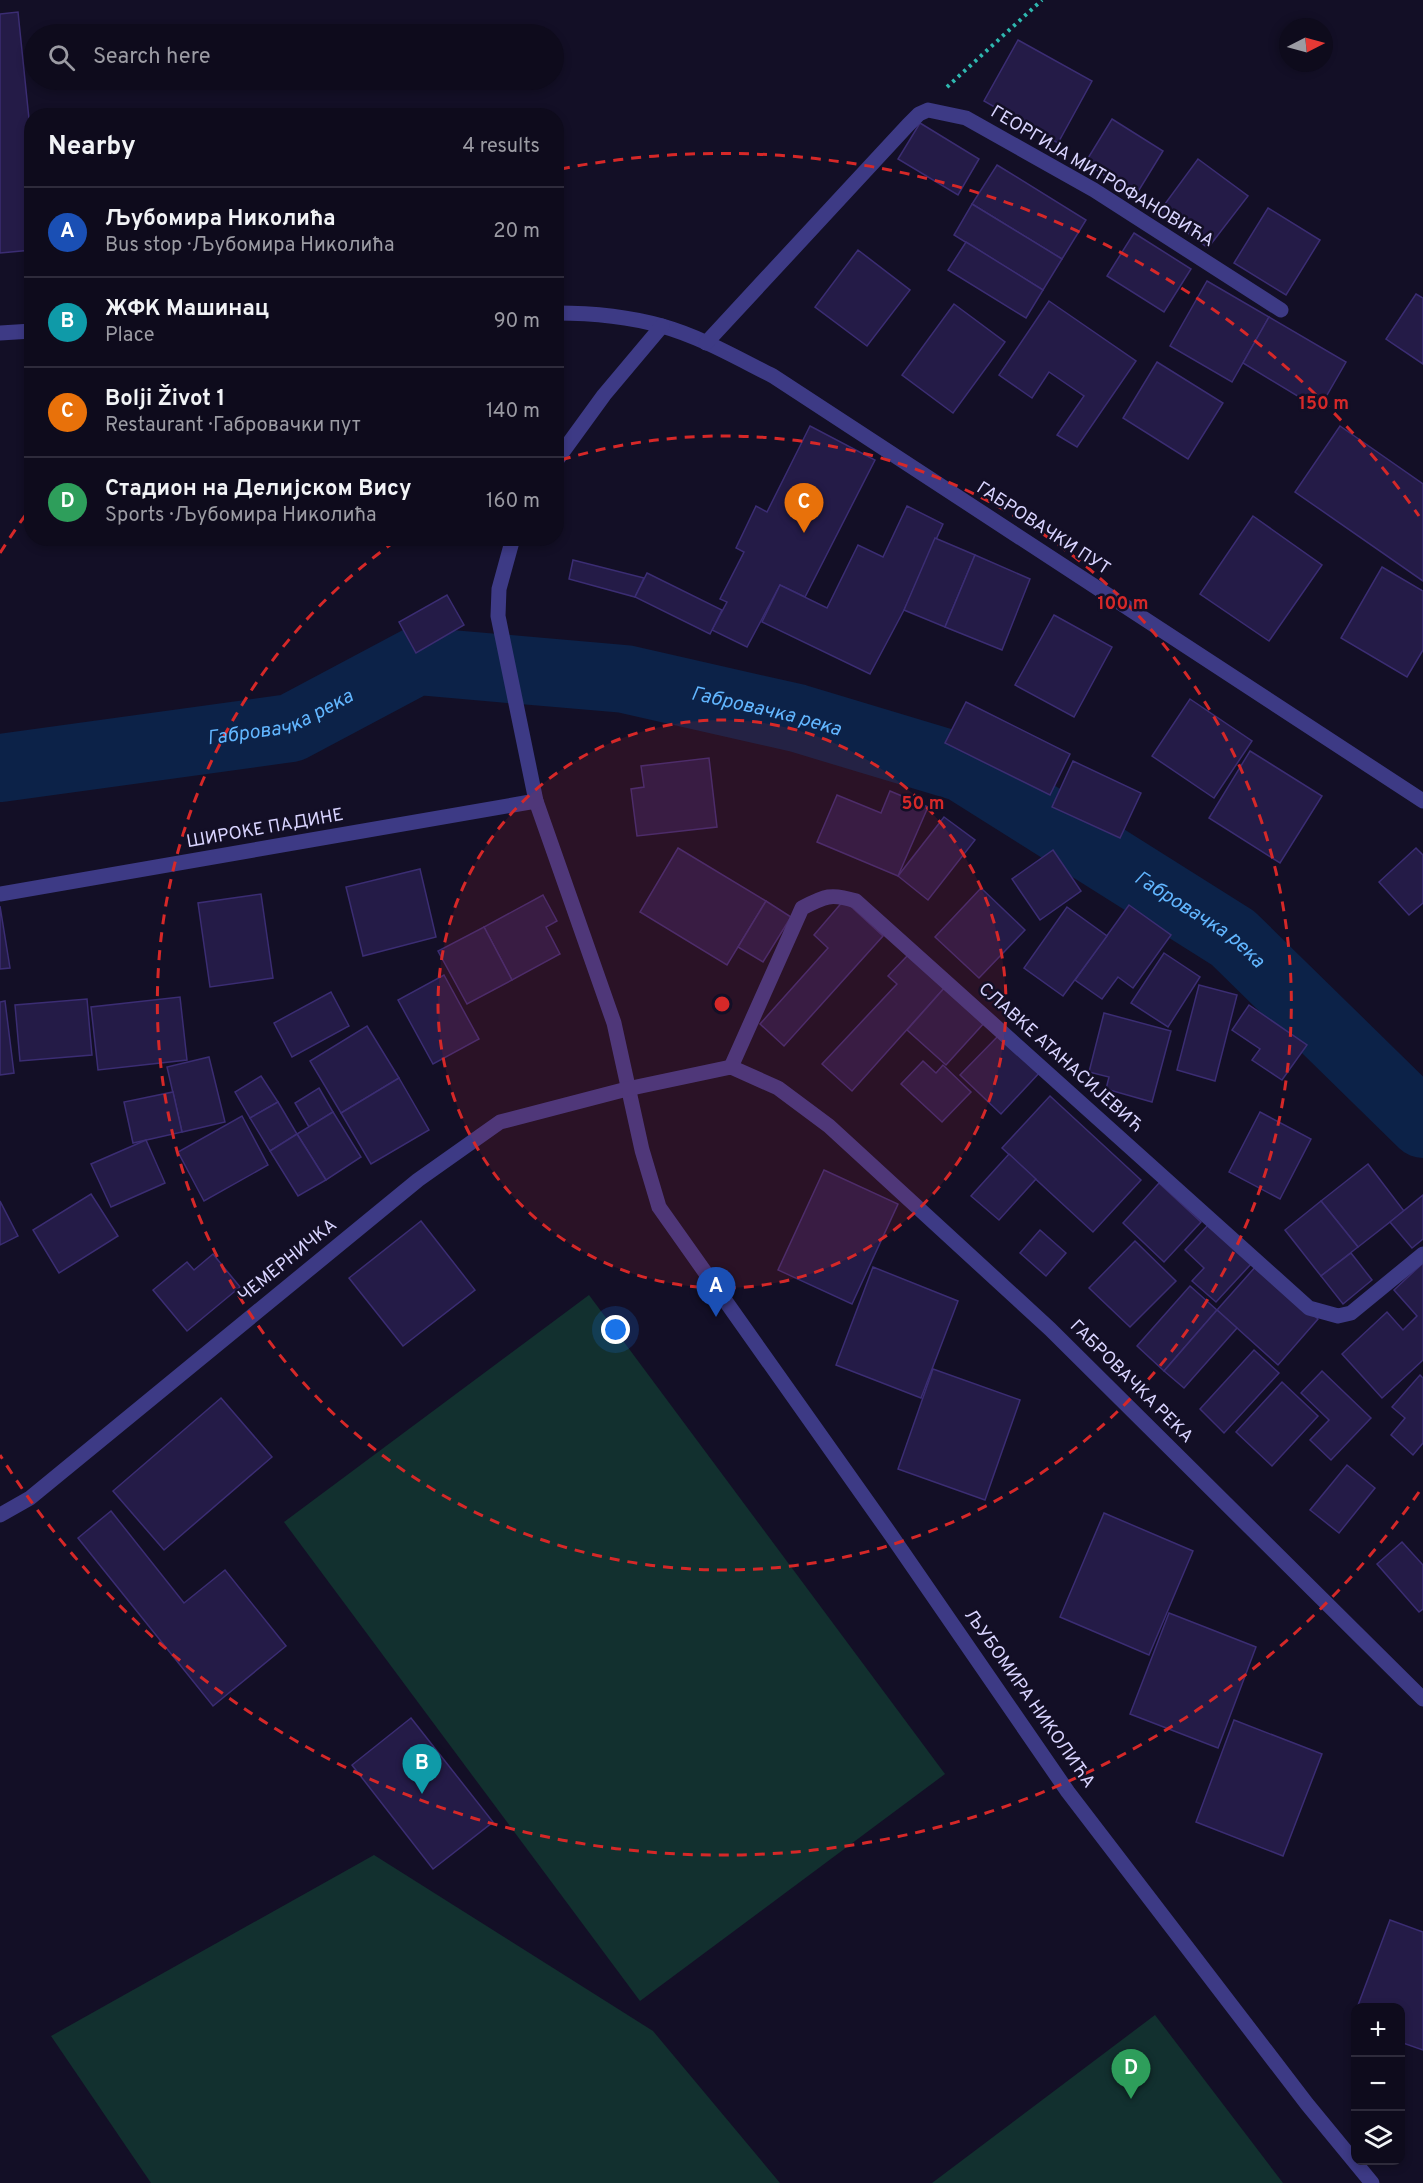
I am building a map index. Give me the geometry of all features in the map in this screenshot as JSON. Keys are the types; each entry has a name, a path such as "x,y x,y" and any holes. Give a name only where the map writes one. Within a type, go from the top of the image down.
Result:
{"street":[{"name":"ГЕОРГИЈА МИТРОФАНОВИЋА","path":"919,114 928,110 966,118 1094,190 1281,310"},
{"path":"706,343 919,114"},
{"name":"ГАБРОВАЧКИ ПУТ","path":"564,313 662,326 706,343 772,376 1423,801"},
{"path":"564,449 604,395 662,326"},
{"path":"0,333 24,332"},
{"path":"511,546 499,589 498,616 536,801 601,982 618,1041 627,1089 731,1067"},
{"name":"ШИРОКЕ ПАДИНЕ","path":"0,894 536,801"},
{"name":"СЛАВКЕ АТАНАСИЈЕВИЋ","path":"731,1067 802,908 825,896 838,895 856,901 1310,1308 1338,1316 1351,1313 1423,1254"},
{"name":"ГАБРОВАЧКА РЕКА","path":"731,1067 778,1088 829,1126 1050,1329 1423,1699"},
{"name":"ЧЕМЕРНИЧКА","path":"0,1515 30,1498 418,1180 500,1122 627,1089"},
{"name":"ЉУБОМИРА НИКОЛИЋА","path":"627,1089 659,1207 891,1535 1068,1792 1300,2095 1372,2183"}],"path":[{"path":"919,114 1041,0"}],"green space":[{"path":"589,1295 945,1774 640,2001 284,1522"},
{"path":"374,1855 653,2031 780,2183 151,2183 51,2036"},
{"path":"1155,2015 1283,2183 932,2183"}],"building":[{"path":"18,12 24,90 26,90 28,108 24,108 24,251 0,253 0,14"},
{"path":"1018,40 1092,81 1058,143 984,101"},
{"path":"1112,119 1163,151 1136,195 1085,163"},
{"path":"920,123 979,159 958,195 898,159"},
{"path":"1198,159 1248,196 1208,248 1159,212"},
{"path":"997,165 1086,220 1062,259 972,204"},
{"path":"972,204 1062,259 1043,290 954,235"},
{"path":"1268,208 1320,240 1286,295 1234,263"},
{"path":"1134,233 1191,269 1164,312 1107,276"},
{"path":"966,242 1043,290 1026,318 948,270"},
{"path":"858,250 910,290 867,346 815,307"},
{"path":"1207,281 1269,317 1232,382 1170,346"},
{"path":"1416,294 1423,298 1423,364 1386,339"},
{"path":"1049,301 1136,361 1077,447 1057,435 1084,396 1049,372 1032,398 999,375"},
{"path":"954,304 1005,342 953,413 902,375"},
{"path":"1269,317 1346,362 1319,409 1243,363"},
{"path":"1157,362 1223,403 1188,459 1123,418"},
{"path":"810,426 875,460 805,597 780,585 747,647 712,630 727,602 720,599 744,552 736,548 756,506 767,512"},
{"path":"1340,426 1423,484 1423,581 1295,492"},
{"path":"907,506 943,524 904,610 870,674 762,622 780,585 827,608 858,545 883,557"},
{"path":"1253,516 1322,565 1269,641 1200,594"},
{"path":"935,538 975,555 945,627 904,610"},
{"path":"975,555 1030,579 1002,650 945,627"},
{"path":"573,560 644,578 635,597 569,579"},
{"path":"1382,567 1423,591 1423,650 1407,677 1341,638"},
{"path":"647,573 722,610 710,634 635,597"},
{"path":"447,595 464,625 416,653 399,622"},
{"path":"1054,615 1112,647 1074,717 1015,685"},
{"path":"1190,699 1252,741 1214,798 1152,756"},
{"path":"966,702 1070,754 1050,795 945,743"},
{"path":"1250,751 1322,796 1280,863 1209,818"},
{"path":"709,758 717,827 637,836 631,789 644,787 641,766"},
{"path":"1073,761 1141,793 1120,838 1052,807"},
{"path":"890,791 928,807 898,876 817,842 837,795 881,813"},
{"path":"944,817 975,840 928,900 898,876"},
{"path":"678,848 766,901 727,965 640,912"},
{"path":"1416,848 1423,855 1423,903 1409,915 1379,882"},
{"path":"1053,850 1081,891 1040,920 1012,879"},
{"path":"420,869 436,937 363,956 346,887"},
{"path":"981,888 1025,930 979,978 935,937"},
{"path":"261,894 273,978 210,987 198,903"},
{"path":"543,895 557,921 546,927 560,954 512,980 484,927"},
{"path":"844,900 883,936 784,1046 760,1024 828,948 814,935"},
{"path":"766,901 791,917 763,962 738,947"},
{"path":"1129,905 1171,935 1133,988 1118,977 1102,999 1075,980"},
{"path":"0,906 10,968 0,969"},
{"path":"1067,907 1107,936 1063,996 1024,968"},
{"path":"484,927 512,980 467,1004 438,951"},
{"path":"1164,953 1200,977 1168,1027 1131,1003"},
{"path":"908,955 946,986 852,1091 822,1064 897,984 888,976"},
{"path":"444,975 479,1039 433,1064 398,1000"},
{"path":"1199,985 1237,995 1215,1081 1177,1070"},
{"path":"946,986 985,1022 946,1065 907,1030"},
{"path":"331,992 349,1026 292,1057 274,1023"},
{"path":"180,997 187,1060 98,1070 91,1007"},
{"path":"87,999 92,1055 20,1061 15,1005"},
{"path":"5,1001 14,1073 0,1075 0,1002"},
{"path":"1249,1005 1307,1045 1282,1080 1252,1060 1260,1049 1232,1030"},
{"path":"1104,1013 1171,1031 1152,1102 1106,1089 1109,1077 1089,1072"},
{"path":"367,1026 399,1078 341,1113 310,1061"},
{"path":"1001,1033 1041,1071 1001,1114 960,1075"},
{"path":"209,1057 225,1122 182,1132 167,1067"},
{"path":"923,1061 936,1073 943,1065 971,1092 942,1122 901,1084"},
{"path":"261,1076 278,1102 250,1118 235,1092"},
{"path":"399,1078 429,1130 371,1164 341,1113"},
{"path":"319,1088 333,1112 309,1127 295,1103"},
{"path":"173,1092 182,1132 133,1143 124,1102"},
{"path":"1050,1096 1141,1180 1093,1232 1002,1148"},
{"path":"278,1102 297,1134 270,1151 250,1118"},
{"path":"333,1112 361,1157 326,1180 297,1134"},
{"path":"1260,1112 1311,1139 1280,1199 1229,1172"},
{"path":"242,1116 268,1165 204,1201 178,1152"},
{"path":"297,1134 326,1180 298,1196 270,1151"},
{"path":"146,1140 165,1183 111,1207 91,1164"},
{"path":"1009,1154 1036,1179 999,1220 971,1196"},
{"path":"1368,1164 1404,1211 1358,1247 1321,1201"},
{"path":"824,1170 898,1204 852,1304 778,1270"},
{"path":"1159,1183 1201,1222 1164,1262 1123,1223"},
{"path":"91,1194 118,1236 59,1273 33,1230"},
{"path":"1423,1195 1423,1239 1412,1248 1390,1222"},
{"path":"0,1201 18,1236 0,1245"},
{"path":"1321,1201 1358,1247 1321,1276 1285,1230"},
{"path":"421,1221 475,1290 403,1346 349,1278"},
{"path":"1209,1224 1252,1263 1216,1302 1192,1281 1204,1268 1185,1250"},
{"path":"1040,1230 1066,1253 1046,1276 1020,1253"},
{"path":"1135,1241 1176,1281 1130,1327 1089,1288"},
{"path":"1351,1253 1372,1280 1343,1304 1321,1276"},
{"path":"213,1254 240,1287 187,1331 153,1290 187,1262 194,1270"},
{"path":"1423,1263 1423,1360 1382,1398 1342,1354 1387,1312 1403,1330 1417,1316 1394,1290"},
{"path":"1257,1265 1318,1319 1278,1365 1217,1310"},
{"path":"873,1267 958,1301 921,1398 836,1365"},
{"path":"1190,1286 1217,1310 1164,1371 1137,1346"},
{"path":"1217,1310 1237,1328 1184,1388 1164,1371"},
{"path":"1254,1350 1279,1373 1224,1433 1200,1409"},
{"path":"933,1369 1020,1400 985,1500 898,1469"},
{"path":"1322,1371 1371,1418 1331,1460 1310,1440 1329,1420 1301,1393"},
{"path":"1420,1375 1423,1378 1423,1443 1413,1455 1391,1435 1405,1418 1392,1407"},
{"path":"1282,1382 1318,1416 1272,1466 1236,1432"},
{"path":"221,1398 272,1457 164,1550 113,1491"},
{"path":"1347,1465 1375,1488 1339,1533 1310,1510"},
{"path":"111,1511 184,1603 225,1570 286,1646 213,1706 78,1538"},
{"path":"1104,1513 1193,1551 1149,1655 1060,1617"},
{"path":"1402,1542 1423,1565 1423,1609 1419,1612 1377,1564"},
{"path":"1169,1613 1256,1647 1218,1748 1130,1714"},
{"path":"411,1718 493,1822 433,1869 352,1765"},
{"path":"1234,1720 1322,1754 1283,1856 1196,1822"},
{"path":"1390,1920 1423,1932 1423,2050 1405,2044 1405,2003 1359,2003"}],"waterway":[{"name":"Габровачка река","path":"0,768 291,728 417,661 625,679 797,718 963,768 1233,938 1423,1124"}],"place":[{"name":"Bolji Život 1","path":"804,533"},
{"name":"Љубомира Николића","path":"716,1317"},
{"name":"ЖФК Машинац","path":"422,1794"},
{"name":"Стадион на Делијском Вису","path":"1131,2099"}]}
